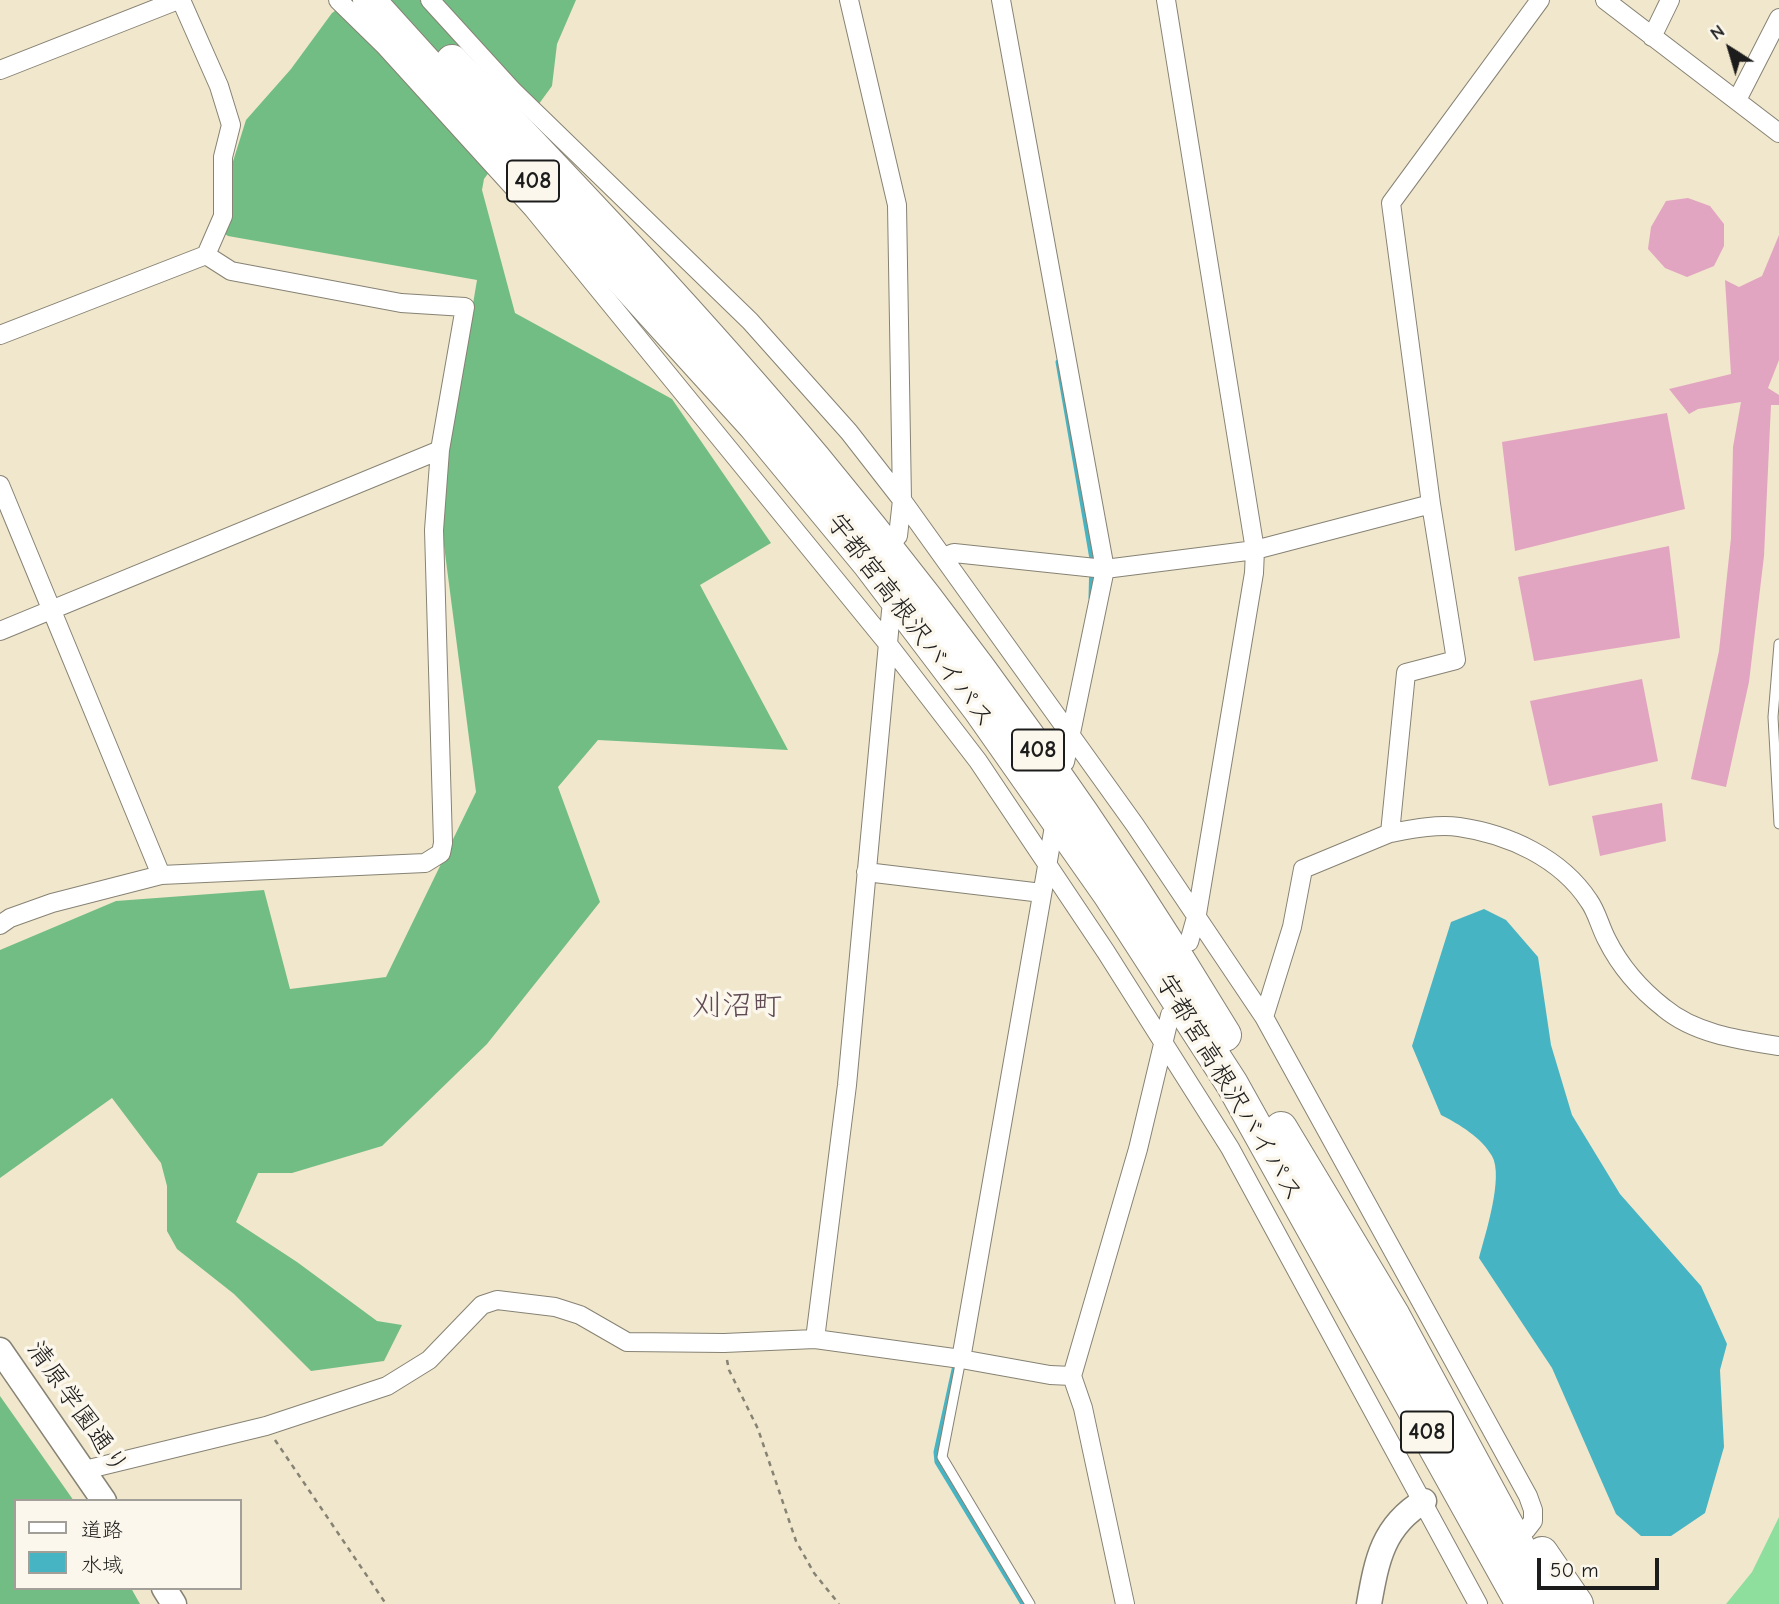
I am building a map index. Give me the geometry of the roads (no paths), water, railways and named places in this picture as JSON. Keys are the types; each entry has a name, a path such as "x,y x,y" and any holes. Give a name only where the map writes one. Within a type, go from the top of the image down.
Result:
{"highway":[{"name":"宇都宮高根沢バイパス","path":"369,0 754,425 878,575 979,709 1109,894 1232,1084 1522,1604"},
{"name":"宇都宮高根沢バイパス","path":"397,0 661,282 813,458 920,590 1086,816 1156,922 1418,1360 1550,1604"},
{"name":"408","path":"1331,1260 1443,1495 1501,1604"},
{"name":"408","path":"1418,1360 1526,1530 1577,1604"}],"street":[{"path":"0,69 179,0 219,86 231,125 223,157 223,216 206,255 0,335"},
{"path":"338,0 384,45 533,209 888,644 978,761 1048,864 1230,1148 1478,1604"},
{"path":"430,0 513,91 750,321 849,432 902,500 1070,734 1197,914 1264,1017 1528,1496 1534,1521 1526,1530"},
{"path":"849,0 897,205 902,500 898,536"},
{"path":"1001,0 1105,569 1065,762"},
{"path":"1166,0 1255,550 1254,573 1197,914 1189,942"},
{"path":"1390,833 1406,673 1456,660 1431,505 1391,203 1540,0"},
{"path":"1605,0 1779,132"},
{"path":"1651,37 1670,0"},
{"path":"1737,100 1779,18"},
{"path":"0,925 10,918 52,903 161,875 415,864 433,860 441,853 443,843 434,530 440,450 465,307 401,303 231,271 206,255"},
{"path":"0,631 440,450"},
{"path":"0,485 161,875"},
{"path":"943,557 954,553 1105,569 1255,550 1431,505"},
{"path":"816,1339 847,1084 891,611"},
{"path":"1264,1017 1292,927 1303,869 1390,833 1409,829 1456,827 1496,834 1528,849 1562,870 1589,901 1608,942 1634,980 1666,1010 1702,1029 1739,1040 1779,1046"},
{"path":"961,1359 1053,832"},
{"path":"866,872 1042,893"},
{"path":"1125,1604 1083,1408 1072,1376 1138,1149 1170,1015"},
{"path":"85,1472 266,1426 364,1395 402,1378 429,1360 482,1305 498,1300 555,1307 580,1315 627,1342 724,1343 816,1339 961,1359 1050,1376 1072,1376"},
{"name":"清原学園通り","path":"0,1350 103,1499"},
{"path":"1369,1604 1374,1577 1391,1529 1407,1511 1424,1501"}],"lane":[{"path":"1779,644 1773,717 1779,824"},
{"path":"961,1359 942,1457 1030,1604"}],"water":[{"path":"1484,909 1506,920 1538,957 1551,1045 1572,1115 1620,1194 1701,1286 1727,1344 1720,1370 1724,1447 1705,1513 1671,1536 1641,1536 1616,1514 1552,1368 1479,1258 1495,1191 1495,1165 1488,1149 1476,1137 1441,1115 1412,1046 1451,922"}],"waterway":[{"path":"1058,362 1092,559 1091,598"},
{"path":"955,1365 936,1452 937,1462 1023,1604"}],"district":[{"name":"刈沼町","path":"737,1007"}]}
